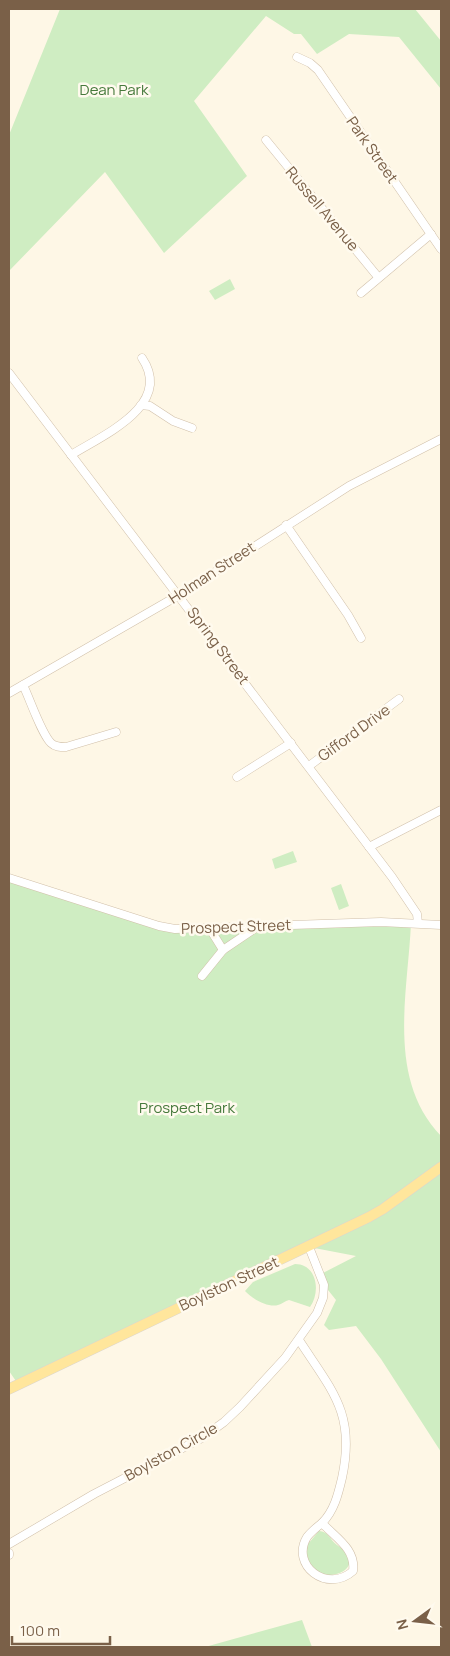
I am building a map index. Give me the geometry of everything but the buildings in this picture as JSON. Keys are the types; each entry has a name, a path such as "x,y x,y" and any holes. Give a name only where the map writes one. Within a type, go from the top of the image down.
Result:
{"main road":[{"name":"Boylston Street","path":"9,1389 309,1247 383,1209 441,1167"}],"street":[{"name":"Park Street","path":"297,57 310,63 318,70 441,249"},
{"name":"Russell Avenue","path":"266,140 378,278"},
{"path":"361,293 431,234"},
{"path":"71,455 129,419 142,405 151,382 150,373 142,358"},
{"name":"Spring Street","path":"9,373 180,595 402,891 417,914 418,923"},
{"path":"142,405 150,406 173,421 192,428"},
{"name":"Holman Street","path":"9,693 180,595 286,525 367,475 441,439"},
{"path":"286,525 348,615 361,638"},
{"path":"23,685 46,736 52,744 58,747 66,747 116,732"},
{"name":"Gifford Drive","path":"309,766 399,699"},
{"path":"237,777 291,743"},
{"path":"369,847 441,810"},
{"name":"Prospect Street","path":"9,878 159,926 175,929 418,923 441,925"},
{"path":"202,976 223,950 256,927"},
{"path":"210,929 223,950"},
{"name":"Boylston Circle","path":"9,1544 94,1494 202,1438 224,1422 240,1407 285,1358 314,1320 324,1293 321,1274 309,1247"},
{"path":"299,1340 336,1397 346,1422 347,1450 338,1495 328,1517 307,1537 304,1556 308,1566 316,1576 327,1580 337,1580 353,1571 354,1561 347,1548 322,1523"}],"green space":[{"name":"Dean Park","path":"60,9 415,9 441,41 441,89 399,37 349,34 317,54 301,34 294,34 266,16 194,101 247,176 164,253 105,172 9,271 9,135"},
{"path":"230,279 235,289 215,300 209,291"},
{"path":"293,851 297,862 275,869 272,859"},
{"name":"Prospect Park","path":"9,878 159,926 411,923 404,1034 407,1062 413,1089 424,1113 441,1136 441,1452 381,1359 356,1326 329,1330 324,1325 336,1300 324,1285 321,1274 356,1256 309,1247 18,1384 9,1371"},
{"path":"341,884 349,906 339,910 331,888"},
{"path":"295,1264 302,1265 308,1269 315,1280 315,1294 310,1307 289,1300 274,1306 269,1305 251,1297 245,1291 253,1282"},
{"path":"319,1531 327,1534 348,1555 349,1564 344,1571 334,1575 314,1570 308,1560 308,1544"},
{"path":"302,1620 312,1647 205,1647"}]}
